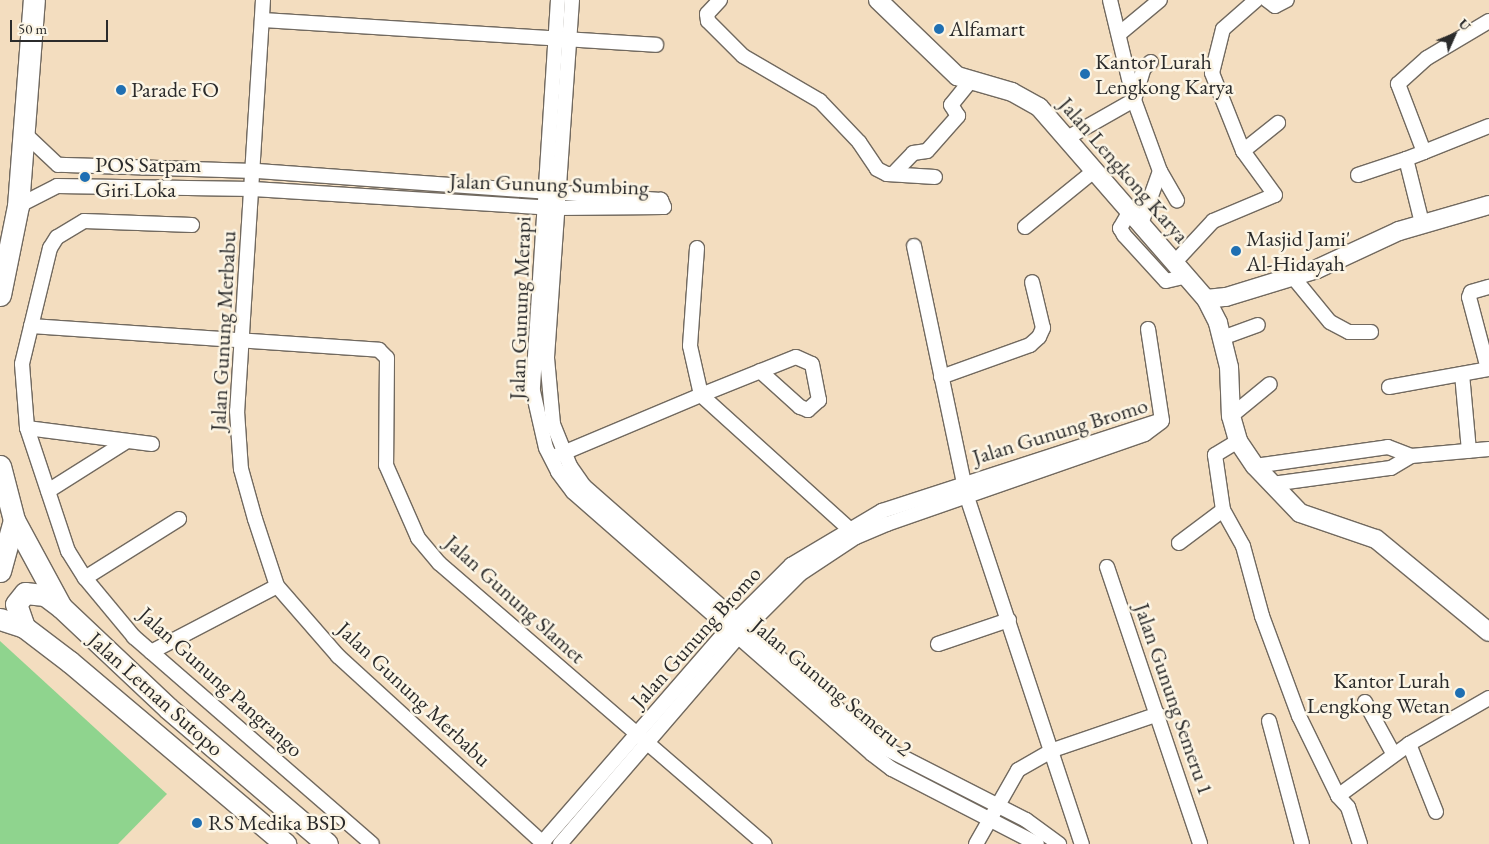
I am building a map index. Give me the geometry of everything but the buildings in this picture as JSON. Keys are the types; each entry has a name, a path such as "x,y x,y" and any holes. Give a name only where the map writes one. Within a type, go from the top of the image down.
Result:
{"main road":[{"path":"0,295 18,206 34,0"},
{"name":"Jalan Letnan Sutopo","path":"0,466 14,520 61,607 168,708 326,844"},
{"path":"0,571 14,520"},
{"path":"24,627 16,604 25,593 45,595 61,607"},
{"name":"Jalan Letnan Sutopo","path":"0,619 24,627 285,844"}],"street":[{"name":"Jalan Gunung Merbabu","path":"263,0 253,190 240,337 237,411 241,469 277,586 338,656 542,843"},
{"name":"Jalan Gunung Merapi","path":"558,0 563,38"},
{"name":"Jalan Gunung Merapi","path":"572,0 563,38 551,208 547,393 557,456 584,486 737,628"},
{"path":"720,0 707,19 743,56 820,101 859,142 877,169 893,174 935,177"},
{"name":"Jalan Lengkong Karya","path":"878,0 968,83 1023,96 1067,138 1206,299 1222,338 1229,367 1231,416 1238,441 1255,466 1300,513 1376,539 1489,632"},
{"path":"1110,0 1134,100 1160,171 1177,200"},
{"path":"1119,34 1160,0"},
{"path":"1175,262 1213,221 1275,195 1243,151 1212,73 1223,29 1256,0"},
{"path":"1267,0 1275,6 1287,0"},
{"path":"262,20 656,45"},
{"path":"1424,152 1399,82 1427,58 1489,21"},
{"path":"1067,138 1134,100 1144,68 1151,62"},
{"path":"893,174 913,153 927,151 958,116 951,105 968,83"},
{"path":"1243,151 1278,123"},
{"path":"1358,175 1406,159 1489,126"},
{"name":"Jalan Gunung Sumbing","path":"18,206 54,186 253,190 551,208 664,207 660,200 552,194 254,171 58,165 25,134"},
{"path":"1406,159 1422,223"},
{"path":"1025,227 1094,171"},
{"path":"1160,171 1135,218 1120,228 1124,235 1166,281 1187,276"},
{"path":"1206,299 1293,277 1422,223 1489,205"},
{"name":"Jalan Gunung Pangrango","path":"192,225 84,221 68,226 50,248 22,364 27,428 68,551 84,578 151,652 372,844"},
{"path":"914,246 965,490 1053,750 1082,844"},
{"path":"697,248 690,346 701,395 715,412 853,532"},
{"path":"1293,277 1330,322 1349,332 1371,332"},
{"path":"942,377 1030,344 1039,337 1042,328 1032,282"},
{"path":"1389,387 1489,369 1482,313 1469,294 1489,287"},
{"path":"1222,338 1258,325"},
{"path":"31,326 240,337"},
{"name":"Jalan Gunung Bromo","path":"542,843 636,734 737,628 853,532 965,490 1145,434 1162,420 1148,329"},
{"name":"Jalan Gunung Slamet","path":"240,337 372,347 383,354 386,358 386,465 418,538 439,563 636,734"},
{"path":"557,456 760,372"},
{"path":"1462,374 1469,451"},
{"path":"1231,416 1270,384"},
{"path":"27,428 152,444"},
{"path":"48,491 127,441"},
{"path":"1238,441 1215,455 1223,510 1243,546 1286,683 1338,796 1348,806 1360,844"},
{"path":"1255,466 1388,447 1411,456"},
{"path":"1272,484 1391,468 1411,456 1489,449"},
{"path":"1358,452 1360,472"},
{"path":"1179,543 1223,510"},
{"path":"84,578 179,519"},
{"name":"Jalan Gunung Semeru 1","path":"1107,567 1158,714 1200,844"},
{"path":"151,652 277,586"},
{"path":"938,644 1009,620"},
{"name":"Jalan Gunung Bromo","path":"560,844 647,744 737,628"},
{"name":"Jalan Gunung Semeru 2","path":"737,628 879,745 992,811 1059,844"},
{"path":"1338,796 1409,744 1489,698"},
{"path":"1365,702 1394,755"},
{"path":"976,844 992,811 1018,770 1053,750 1158,714"},
{"path":"1269,721 1302,844"},
{"path":"636,734 765,844"},
{"path":"1409,744 1436,812"},
{"name":"Jalan Gunung Semeru 2","path":"992,811 1037,844"}],"green space":[{"path":"0,641 167,794 118,844 0,844"}],"place":[{"name":"Alfamart","path":"939,29"},
{"name":"Kantor Lurah Lengkong Karya","path":"1085,74"},
{"name":"Parade FO","path":"121,90"},
{"name":"POS Satpam Giri Loka","path":"85,177"},
{"name":"Masjid Jami' Al-Hidayah","path":"1236,251"},
{"name":"Kantor Lurah Lengkong Wetan","path":"1460,693"},
{"name":"RS Medika BSD","path":"197,823"}]}
